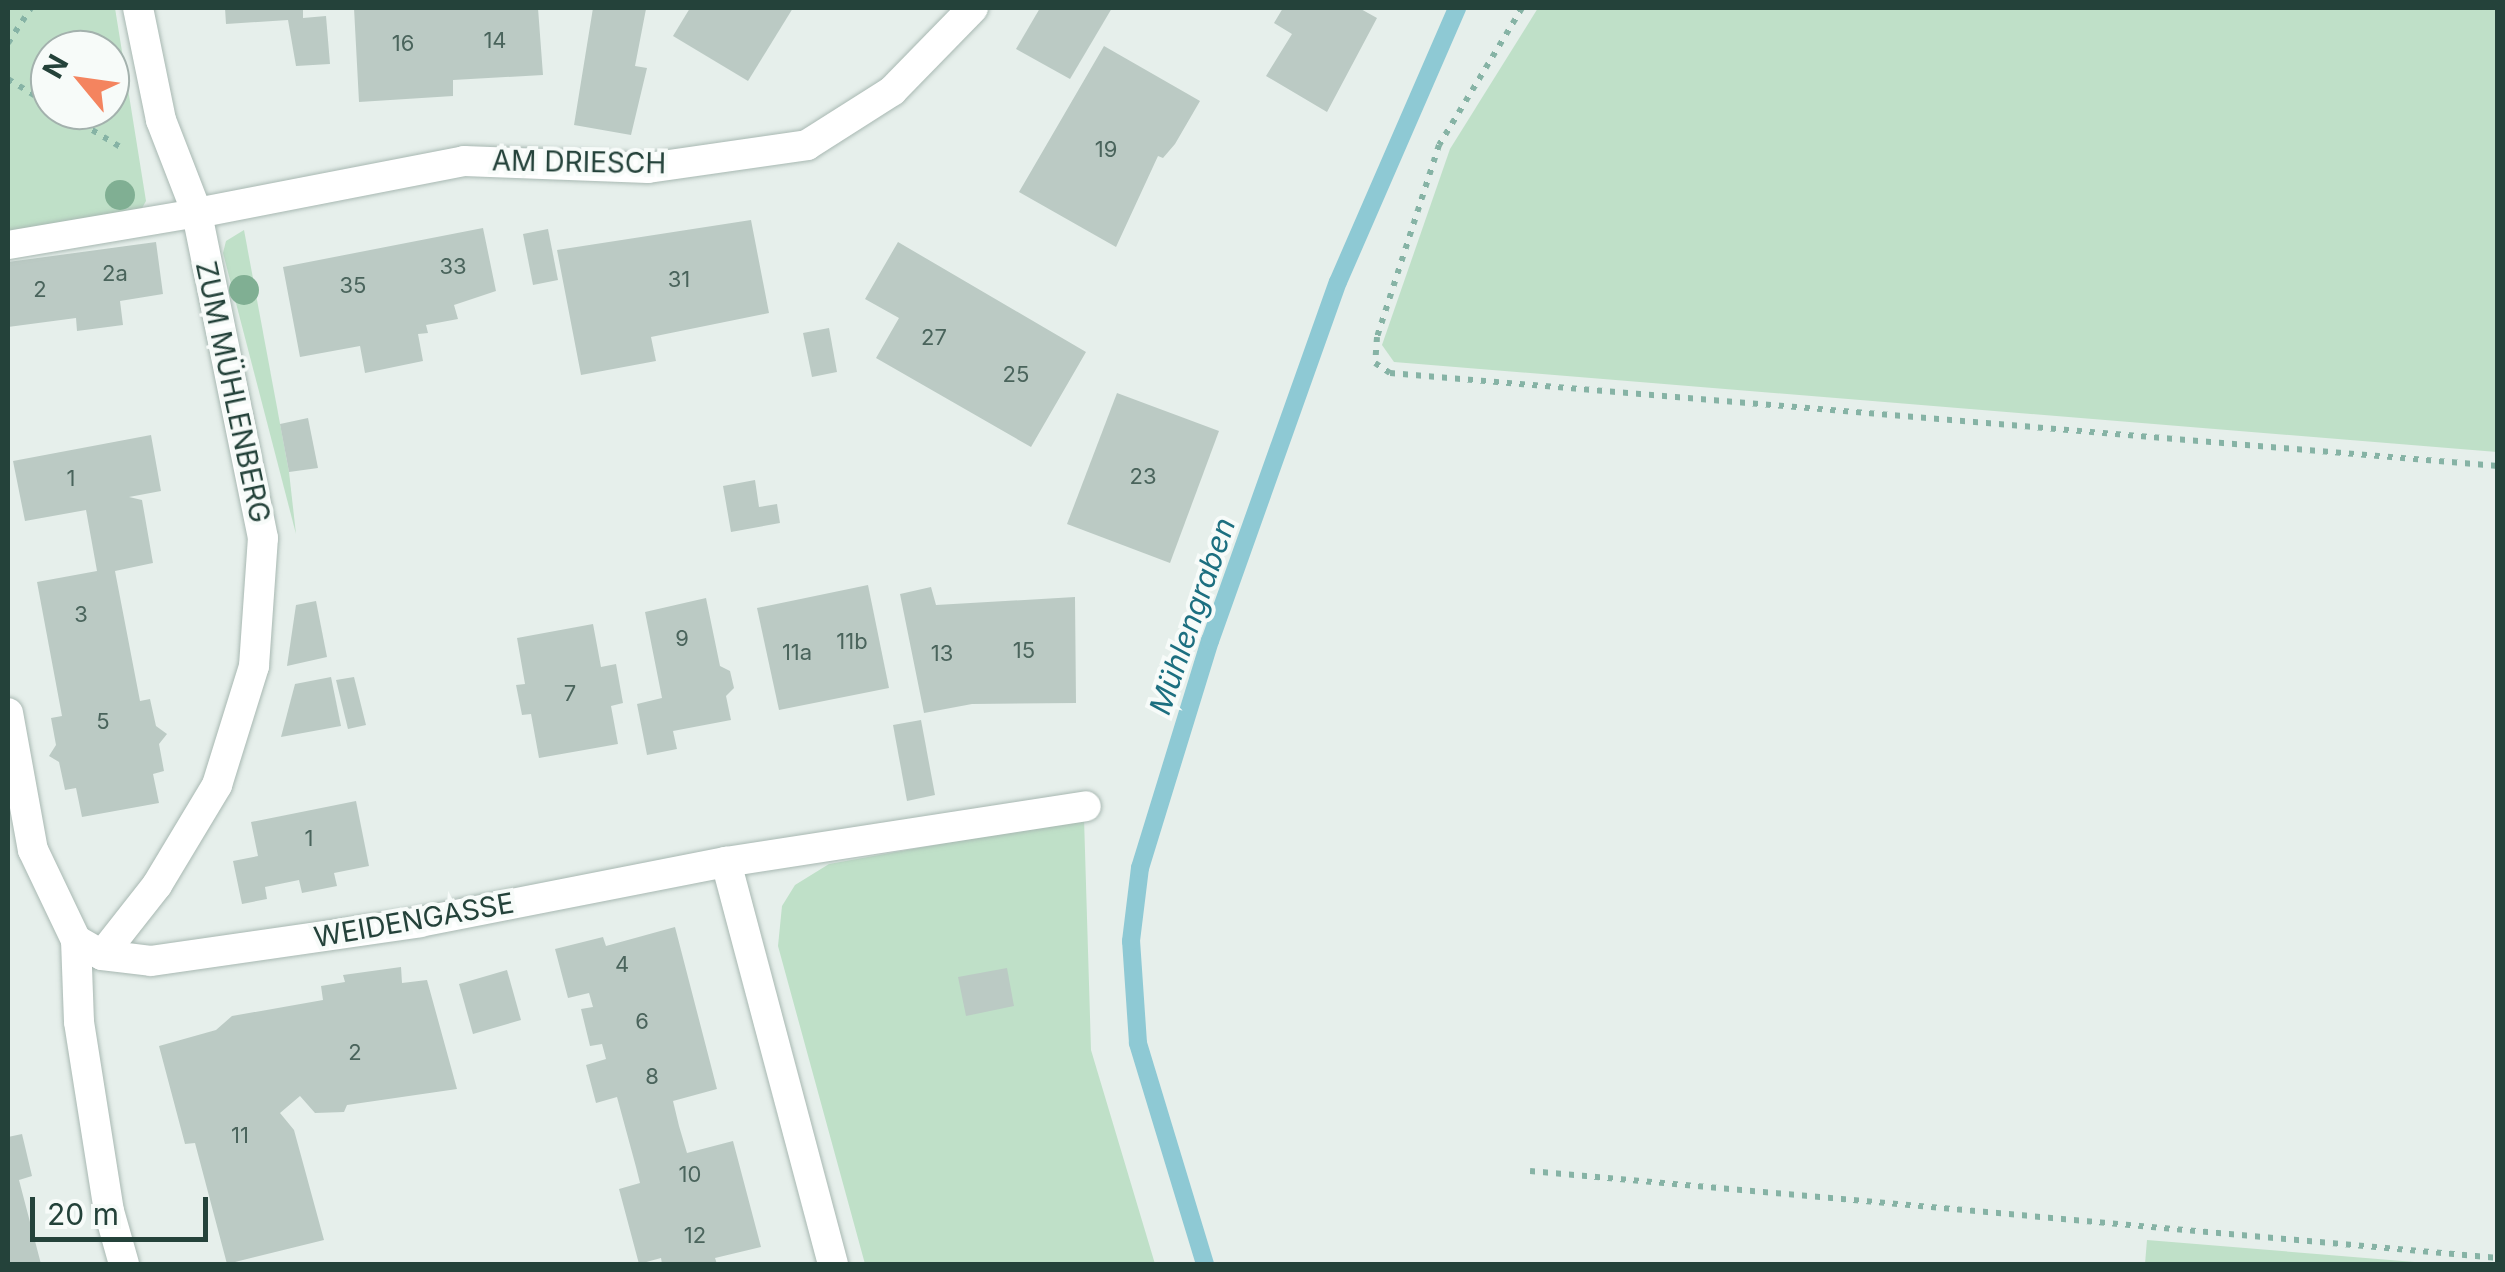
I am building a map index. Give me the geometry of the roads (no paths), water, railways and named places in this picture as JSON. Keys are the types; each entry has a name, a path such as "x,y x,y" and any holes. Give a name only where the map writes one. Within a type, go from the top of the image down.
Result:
{"street":[{"name":"ZUM MÜHLENBERG","path":"89,948 198,823 218,785 254,666 263,538 197,213 170,152 138,8"},
{"name":"AM DRIESCH","path":"197,213 464,161 648,168 806,145 892,91 973,8"},
{"path":"8,714 32,850 89,948 78,1022 109,1211 124,1264"},
{"name":"WEIDENGASSE","path":"89,948 151,961 420,922 726,862 1086,806"},
{"path":"726,862 833,1264"}],"lane":[{"path":"8,245 197,213"}],"waterway":[{"name":"Mühlengraben","path":"1205,1264 1138,1043 1131,941 1140,868 1210,641 1338,282 1457,8"}]}
